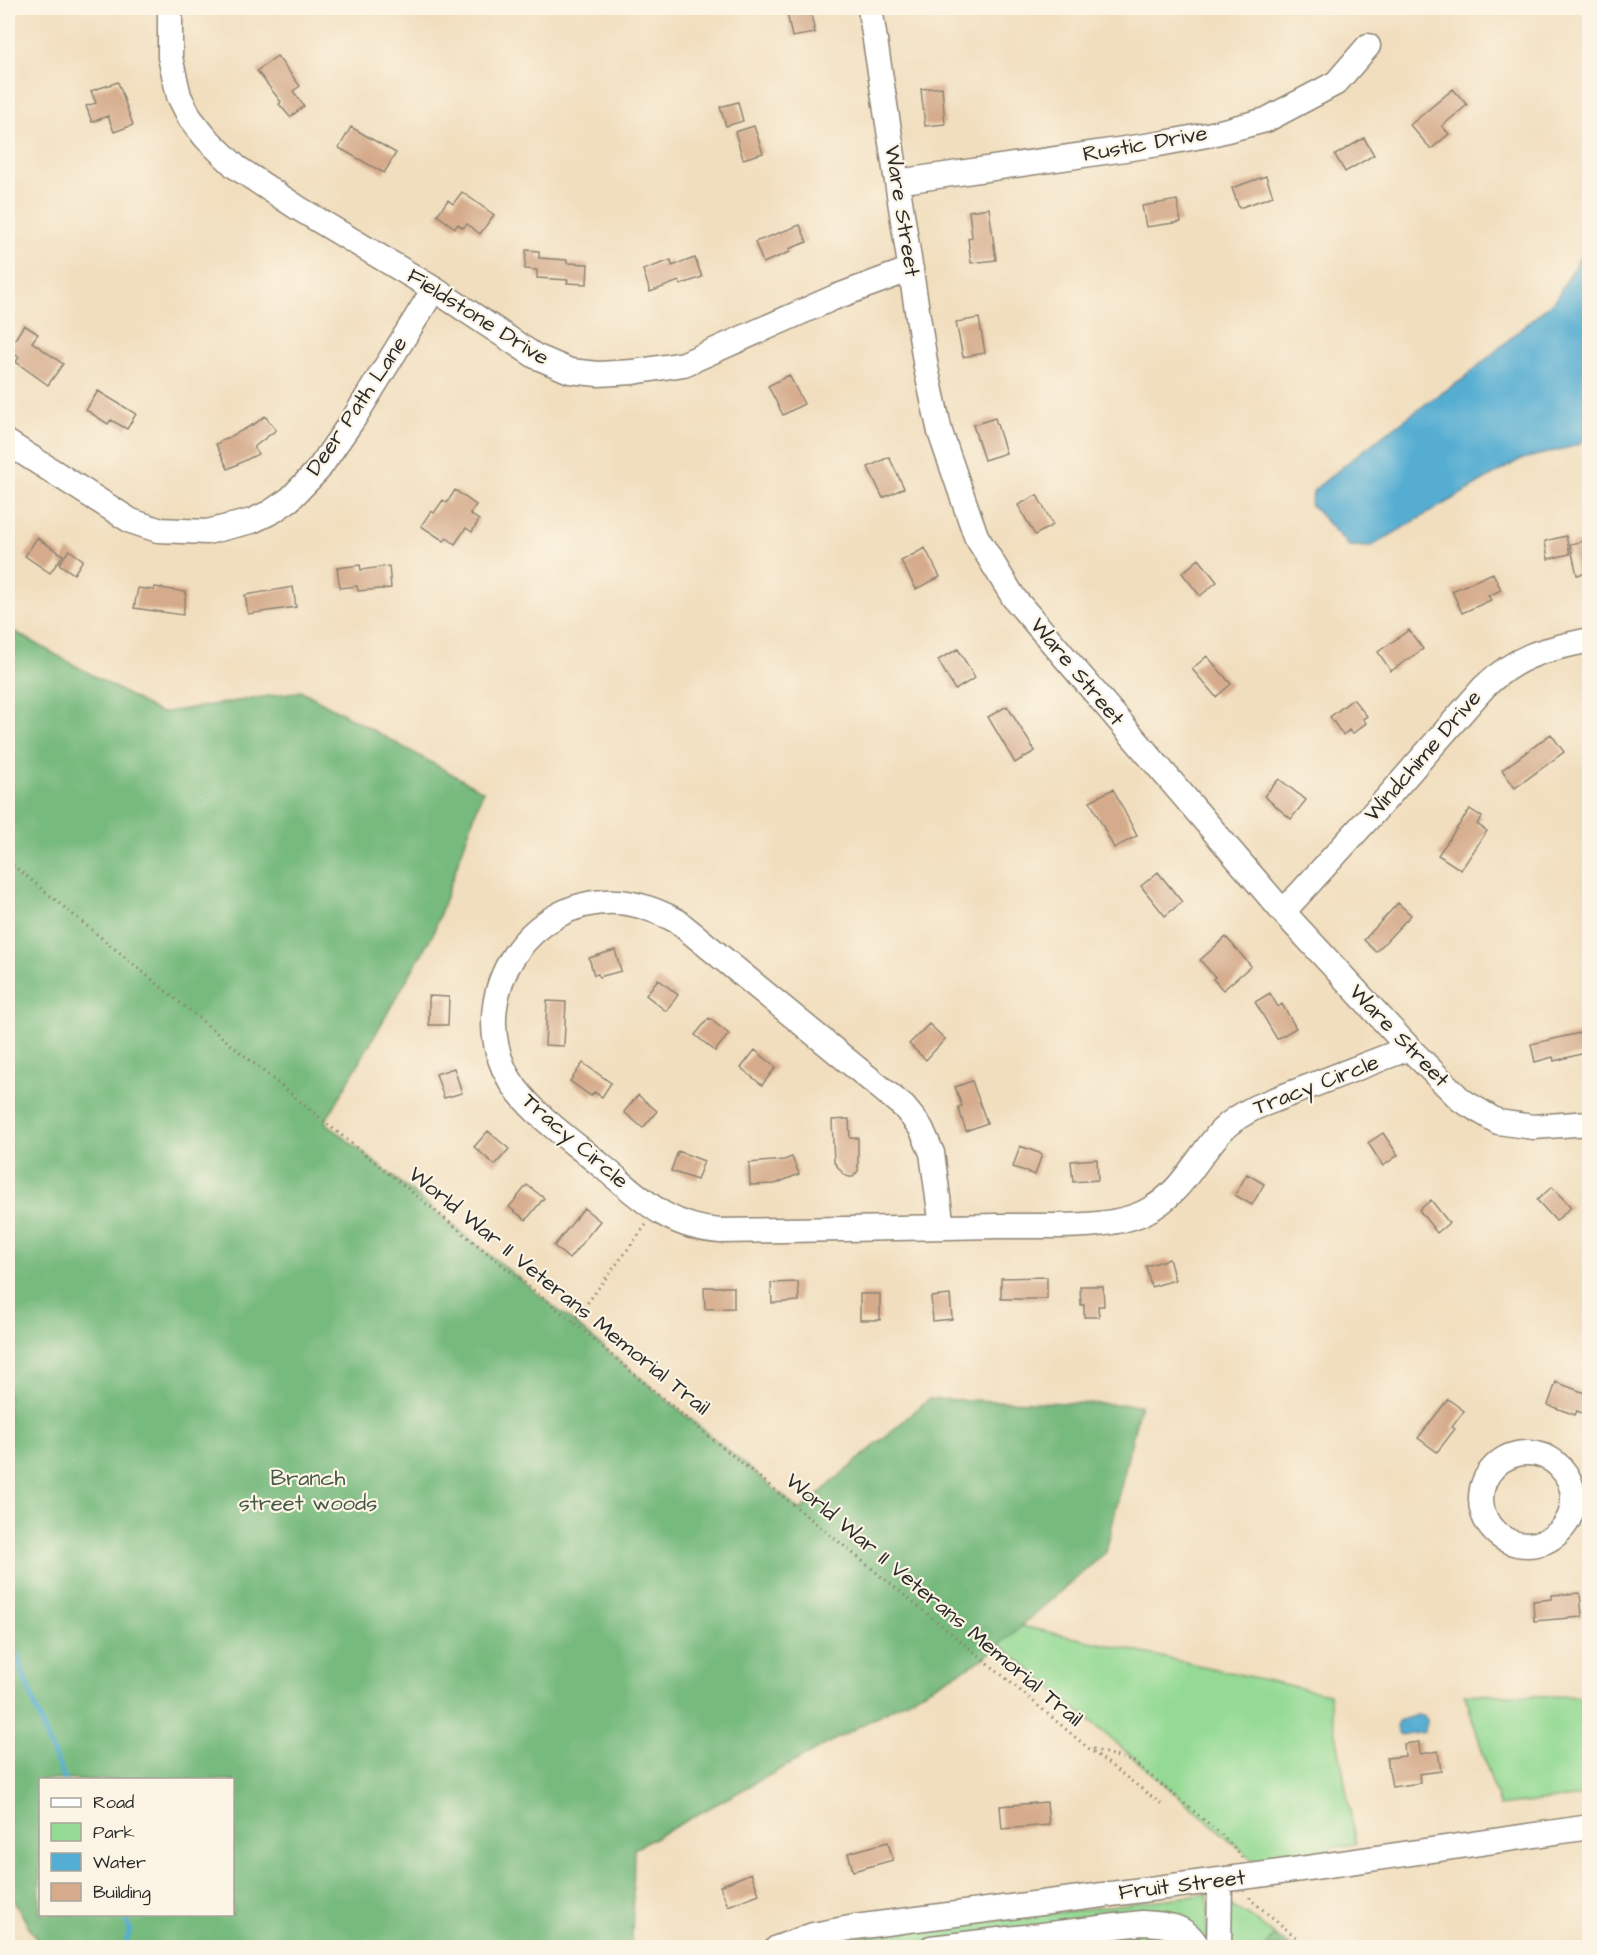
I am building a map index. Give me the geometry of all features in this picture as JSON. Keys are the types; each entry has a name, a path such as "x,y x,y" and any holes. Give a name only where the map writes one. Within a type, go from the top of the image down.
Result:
{"street":[{"name":"Fieldstone Drive","path":"170,8 169,40 173,76 179,96 189,118 236,167 289,202 434,288 535,356 570,371 598,374 633,372 684,364 833,298 911,269"},
{"name":"Ware Street","path":"870,8 926,368 940,432 976,536 1014,598 1283,912 1409,1048 1461,1100 1498,1122 1533,1127 1590,1124"},
{"name":"Rustic Drive","path":"897,182 1159,144 1212,134 1266,120 1336,83 1368,46"},
{"name":"Deer Path Lane","path":"8,443 131,521 158,530 207,532 252,521 290,499 318,470 354,418 434,288"},
{"name":"Windchime Drive","path":"1283,912 1499,673 1527,656 1590,640"},
{"name":"Tracy Circle","path":"942,1227 932,1153 921,1128 896,1100 677,921 648,908 632,904 608,902 584,905 561,914 541,926 518,948 509,962 497,992 494,1023 497,1047 505,1070 522,1097 657,1210 671,1220 701,1230 720,1231 942,1227 1094,1224 1130,1218 1146,1212 1174,1192 1221,1131 1243,1113 1409,1048"},
{"name":"Fruit Street","path":"777,1947 813,1935 855,1927 1220,1880 1590,1827"},
{"path":"1219,1947 1220,1880"},
{"path":"931,1947 1142,1923 1161,1923 1192,1936 1198,1947"}],"path":[{"name":"World War II Veterans Memorial Trail","path":"8,861 325,1122 573,1322 1088,1748 1164,1806"},
{"path":"573,1322 657,1210"},
{"name":"World War II Veterans Memorial Trail","path":"1088,1748 1134,1762 1220,1833 1240,1854 1250,1899 1309,1947"}],"green space":[{"name":"Branch street woods","path":"8,628 160,713 302,691 483,791 433,934 325,1122 573,1322 800,1510 929,1399 1140,1405 1106,1552 983,1659 634,1849 632,1944 625,1948 41,1947 8,1891"},
{"path":"963,1613 1329,1694 1356,1844 1256,1862"},
{"path":"1465,1694 1589,1697 1589,1795 1499,1806"},
{"path":"1208,1894 1207,1946 1123,1918 889,1947 804,1948 840,1939"},
{"path":"1229,1905 1249,1916 1274,1935 1265,1947 1227,1948"},
{"path":"1146,1927 1192,1948 988,1948"},
{"path":"1274,1935 1291,1947 1265,1947"}],"water":[{"path":"1589,242 1589,437 1578,445 1519,460 1370,547 1349,546 1310,504 1314,490 1431,400 1462,380 1556,299"},
{"path":"1417,1715 1425,1717 1427,1723 1424,1732 1399,1734 1396,1727 1398,1721"}],"building":[{"path":"786,8 810,8 815,33 792,37"},
{"path":"277,56 300,86 293,91 304,106 290,117 257,71"},
{"path":"118,82 133,125 114,132 108,116 92,122 86,106 96,103 91,91"},
{"path":"942,87 945,124 925,126 921,89"},
{"path":"1453,89 1467,105 1442,126 1449,134 1431,149 1410,125"},
{"path":"738,102 743,121 726,126 720,107"},
{"path":"754,126 763,153 743,159 735,132"},
{"path":"351,127 396,153 384,173 339,148"},
{"path":"1364,138 1374,155 1345,172 1335,155"},
{"path":"1266,176 1273,196 1239,208 1232,188"},
{"path":"462,192 494,215 480,234 467,224 463,228 458,224 455,228 437,215 448,200 453,204"},
{"path":"1177,200 1181,222 1146,227 1142,206"},
{"path":"989,208 996,260 971,263 968,238 972,237 969,211"},
{"path":"800,225 807,242 763,263 755,242"},
{"path":"526,250 539,251 539,258 588,264 587,284 537,278 537,270 525,269"},
{"path":"695,258 702,277 680,285 679,281 650,292 643,270 671,260 672,266"},
{"path":"979,318 985,353 963,357 956,322"},
{"path":"24,325 38,334 32,342 63,364 48,385 16,362 19,357 8,350"},
{"path":"789,375 804,404 783,415 768,386"},
{"path":"98,391 136,414 127,429 111,420 108,424 86,410"},
{"path":"265,416 276,430 254,447 258,454 228,469 216,444"},
{"path":"995,418 1006,453 984,460 973,425"},
{"path":"889,457 904,488 883,498 868,467"},
{"path":"455,490 476,505 470,514 479,520 472,532 466,528 455,544 447,538 444,541 421,526 431,511 434,513 443,500 447,503"},
{"path":"1037,495 1053,525 1035,535 1018,505"},
{"path":"1566,536 1570,554 1548,559 1545,541"},
{"path":"37,538 63,555 50,573 25,556"},
{"path":"1590,540 1590,572 1577,575 1570,544"},
{"path":"925,548 940,577 916,589 901,561"},
{"path":"69,550 83,560 74,574 59,564"},
{"path":"1199,559 1217,582 1200,596 1182,573"},
{"path":"360,565 361,570 389,566 391,588 358,591 357,586 340,588 337,568"},
{"path":"1493,573 1501,590 1488,596 1491,600 1462,613 1452,591"},
{"path":"155,587 186,592 183,615 134,608 138,588 154,590"},
{"path":"293,587 296,607 248,614 245,595"},
{"path":"1409,630 1423,649 1391,671 1378,652"},
{"path":"958,649 975,678 955,690 938,660"},
{"path":"1207,656 1231,684 1216,697 1192,669"},
{"path":"1353,699 1367,716 1363,719 1366,723 1352,734 1349,730 1343,735 1330,717"},
{"path":"1007,706 1035,751 1015,763 988,717"},
{"path":"1551,734 1564,752 1515,788 1502,770"},
{"path":"1279,779 1306,800 1291,819 1264,796"},
{"path":"1113,789 1137,836 1114,848 1090,801"},
{"path":"1470,809 1482,817 1477,824 1487,831 1461,870 1438,855"},
{"path":"1158,872 1182,902 1165,916 1141,886"},
{"path":"1398,903 1411,915 1376,952 1364,940"},
{"path":"1226,937 1251,966 1223,990 1200,960"},
{"path":"615,950 621,971 599,977 598,974 594,975 589,958"},
{"path":"658,979 678,995 666,1011 646,995"},
{"path":"1270,993 1278,1007 1282,1004 1296,1028 1277,1039 1255,1002"},
{"path":"429,996 449,997 448,1025 429,1025"},
{"path":"547,1001 566,1002 564,1046 545,1045"},
{"path":"709,1018 729,1034 715,1051 695,1035"},
{"path":"929,1024 945,1039 926,1060 909,1044"},
{"path":"1580,1033 1585,1053 1554,1061 1553,1057 1535,1062 1531,1044"},
{"path":"755,1050 776,1067 762,1085 741,1068"},
{"path":"583,1063 611,1083 602,1097 594,1092 591,1096 570,1081"},
{"path":"454,1068 462,1093 444,1098 436,1074"},
{"path":"972,1081 987,1123 966,1131 958,1107 962,1106 955,1087"},
{"path":"638,1095 657,1111 643,1128 624,1112"},
{"path":"849,1119 850,1138 858,1138 858,1171 853,1177 844,1175 834,1162 832,1120"},
{"path":"488,1131 509,1149 495,1165 474,1147"},
{"path":"1383,1133 1398,1155 1383,1166 1368,1143"},
{"path":"1020,1146 1042,1154 1035,1175 1013,1167"},
{"path":"678,1151 704,1161 697,1180 671,1171"},
{"path":"792,1157 799,1174 775,1184 750,1185 749,1163 784,1160"},
{"path":"1097,1159 1098,1180 1073,1182 1071,1161"},
{"path":"1247,1174 1264,1184 1252,1205 1235,1195"},
{"path":"527,1185 544,1198 526,1220 509,1207"},
{"path":"1552,1187 1571,1207 1556,1221 1537,1200"},
{"path":"1431,1200 1449,1223 1437,1233 1419,1210"},
{"path":"584,1208 600,1221 569,1259 554,1246"},
{"path":"1169,1259 1175,1280 1151,1287 1146,1266"},
{"path":"1047,1277 1047,1299 1001,1299 1001,1278"},
{"path":"798,1282 799,1301 772,1303 771,1283"},
{"path":"1080,1286 1103,1286 1104,1306 1098,1306 1099,1317 1084,1317"},
{"path":"704,1287 734,1287 734,1308 705,1309"},
{"path":"860,1294 880,1294 880,1320 860,1320"},
{"path":"950,1295 952,1319 933,1321 931,1297"},
{"path":"1556,1382 1590,1395 1590,1416 1577,1411 1575,1415 1548,1405"},
{"path":"1448,1399 1464,1411 1452,1427 1455,1429 1437,1452 1418,1438"},
{"path":"1580,1593 1582,1617 1534,1621 1533,1601 1552,1599 1552,1595"},
{"path":"1419,1742 1420,1754 1438,1751 1441,1771 1419,1774 1420,1783 1392,1787 1387,1758 1405,1756 1404,1744"},
{"path":"1047,1802 1049,1825 1002,1829 1000,1806"},
{"path":"888,1842 893,1860 853,1871 848,1853"},
{"path":"751,1873 759,1894 728,1906 720,1886"}],"waterway":[{"path":"8,1633 64,1778"},
{"path":"124,1948 130,1930 125,1916"}]}
